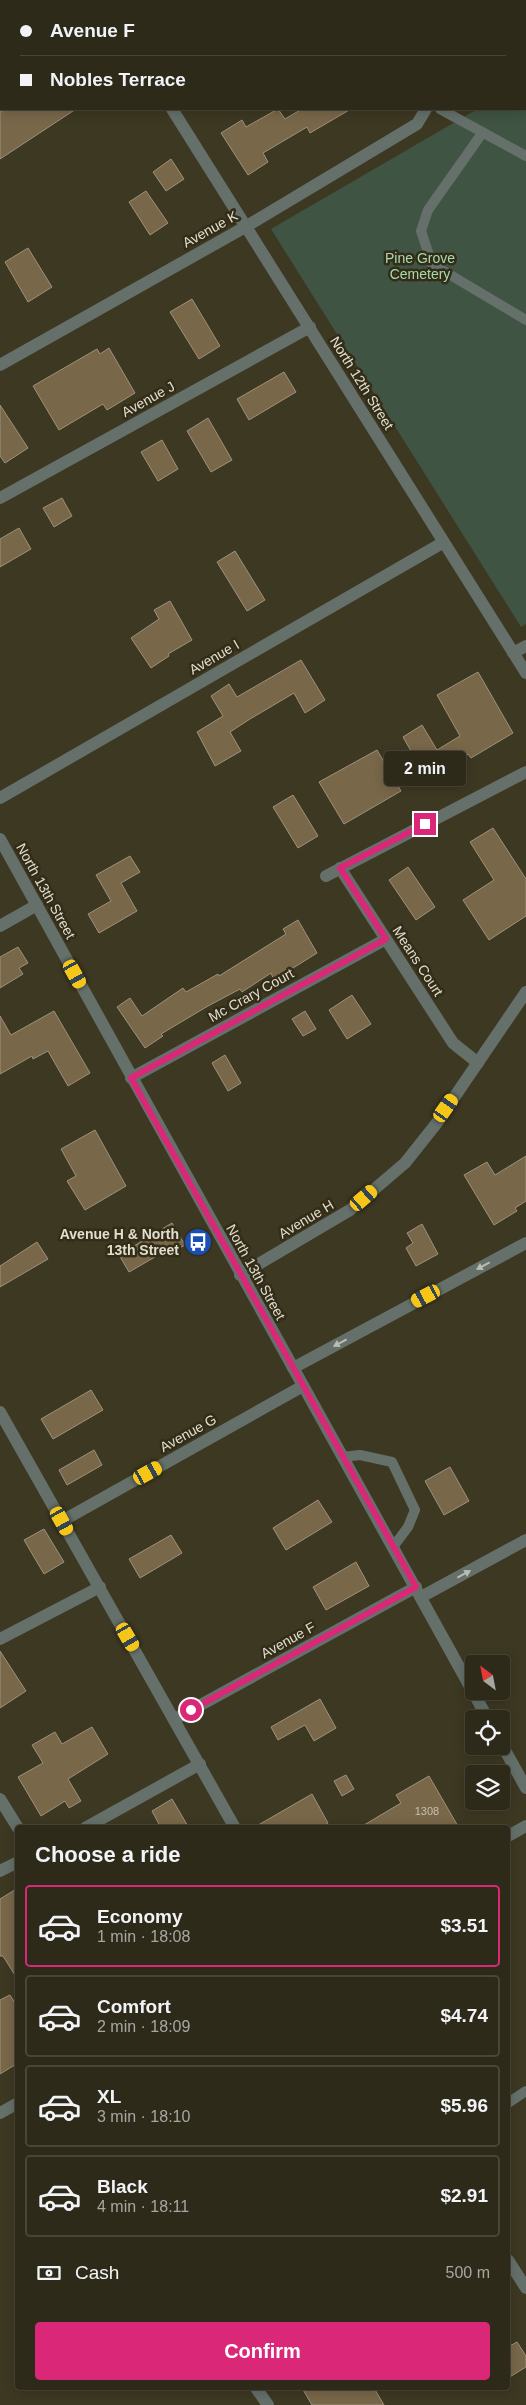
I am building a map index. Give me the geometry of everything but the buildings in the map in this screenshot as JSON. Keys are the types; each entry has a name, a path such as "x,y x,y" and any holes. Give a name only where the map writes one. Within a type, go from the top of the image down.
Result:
{"street":[{"name":"North 12th Street","path":"173,110 526,673"},
{"name":"Avenue K","path":"0,365 247,226 417,124 425,110"},
{"name":"Avenue J","path":"0,498 310,327"},
{"name":"Avenue I","path":"0,798 444,542"},
{"path":"513,653 526,646"},
{"path":"326,876 526,772"},
{"name":"North 13th Street","path":"0,839 240,1275 483,1710"},
{"name":"Means Court","path":"340,868 453,1043 478,1063"},
{"path":"0,926 38,905"},
{"name":"Mc Crary Court","path":"131,1078 386,939"},
{"name":"Avenue H","path":"240,1275 350,1210 405,1163 478,1063 526,992"},
{"path":"293,1368 526,1243"},
{"name":"Avenue G","path":"62,1521 303,1386"},
{"path":"0,1412 233,1825"},
{"name":"Avenue F","path":"175,1719 418,1592 526,1540"},
{"path":"0,1639 100,1587"},
{"path":"508,1755 526,1788"},
{"path":"90,1825 200,1764"},
{"path":"0,1799 16,1825"},
{"path":"510,1835 526,1826"},
{"path":"0,1871 15,1864"},
{"path":"0,2113 15,2105"},
{"path":"510,2263 526,2288"},
{"path":"257,2390 268,2405"}],"lane":[{"path":"442,110 526,156"},
{"path":"483,132 428,210 420,231 432,264 526,320"},
{"path":"342,1456 360,1455 392,1462 415,1510 408,1527 393,1547"},
{"path":"510,2102 526,2091"}],"green space":[{"name":"Pine Grove Cemetery","path":"526,110 526,624 521,627 271,229 474,111"}],"place":[{"name":"Avenue H & North 13th Street","path":"198,1242"}],"route":[{"path":"191,1710 416,1587 131,1078 386,939 340,868 425,824"}]}
